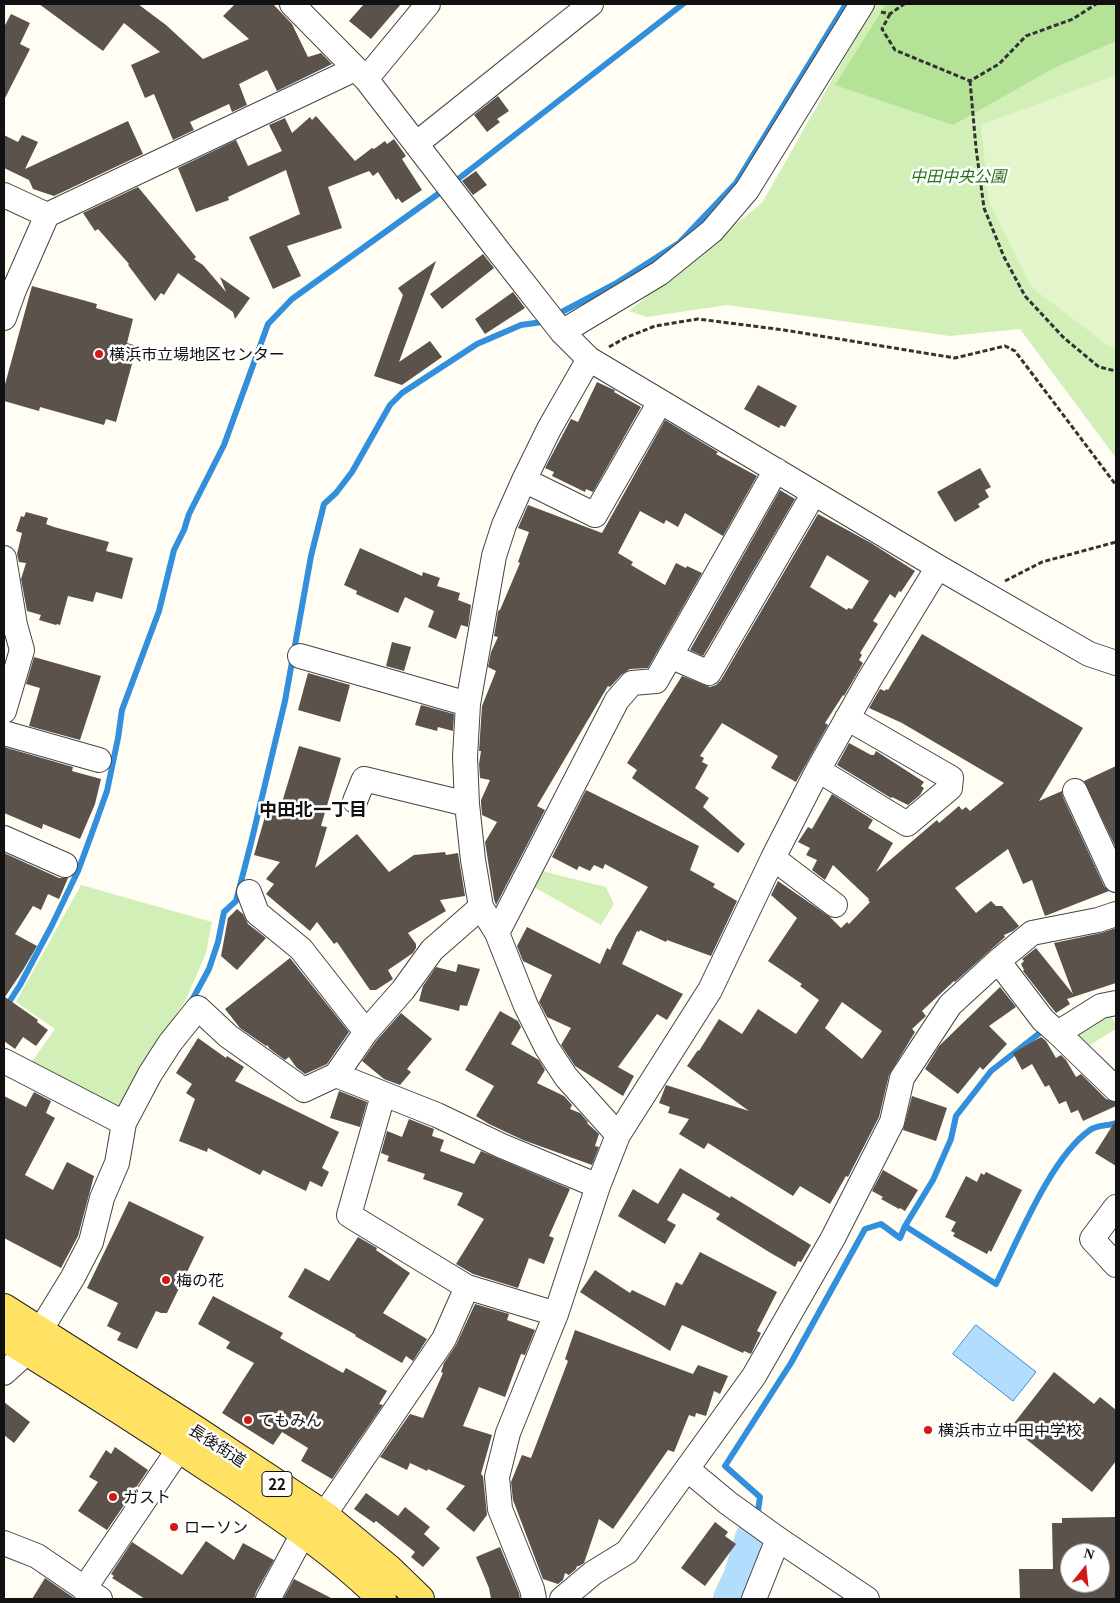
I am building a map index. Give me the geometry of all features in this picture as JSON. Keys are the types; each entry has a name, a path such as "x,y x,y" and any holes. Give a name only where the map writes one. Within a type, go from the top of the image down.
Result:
{"main road":[{"name":"長後街道","path":"4,1308 34,1341 179,1449 304,1532 382,1599"},
{"name":"22","path":"4,1337 34,1341"},
{"name":"長後街道","path":"34,1341 324,1515 389,1569 420,1599"}],"street":[{"path":"292,4 360,74 561,330 589,359 938,567 1089,654 1116,662"},
{"path":"4,318 14,290 47,215 360,74 428,4"},
{"path":"416,144 592,4"},
{"path":"561,330 660,273 712,231 747,190 862,4"},
{"path":"4,195 47,215"},
{"path":"589,359 524,480 504,525 494,556 468,704 465,757 467,804 473,860 481,907 497,932 526,1006 547,1048 566,1077 618,1136"},
{"path":"524,480 595,515 660,402"},
{"path":"497,932 617,700 632,683 656,681 776,470"},
{"path":"670,656 710,673 814,493"},
{"path":"4,558 15,625 22,650 4,711"},
{"path":"534,1599 532,1589 500,1509 496,1477 508,1433 556,1314 598,1186 618,1136 710,990 773,858 818,770 938,567"},
{"path":"300,656 468,704"},
{"path":"818,770 907,824 950,788 951,778 848,718"},
{"path":"4,733 99,760"},
{"path":"355,801 366,769 467,804"},
{"path":"1075,791 1116,880"},
{"path":"4,838 65,865"},
{"path":"773,858 835,904"},
{"path":"250,892 257,913 300,949 366,1032"},
{"path":"4,1373 34,1341 73,1277 91,1242 102,1198 117,1163 124,1123 150,1074 170,1043 198,1008 228,1036 304,1090 336,1075 366,1032 403,990 432,950 481,907"},
{"path":"562,1599 593,1572 627,1552 754,1376 833,1238 892,1122 902,1078 950,1005 1032,933 1098,920 1116,914"},
{"path":"998,961 1043,1020 1116,1090"},
{"path":"1058,1033 1101,1006 1116,1003"},
{"path":"4,1061 124,1123"},
{"path":"336,1075 437,1115 502,1146 598,1186"},
{"path":"383,1095 349,1215 467,1287 556,1314"},
{"path":"1116,1207 1092,1238 1116,1265"},
{"path":"324,1515 444,1338 467,1287"},
{"path":"4,1543 37,1556 92,1594 179,1449"},
{"path":"687,1469 728,1503 867,1599"},
{"path":"268,1599 304,1532"},
{"path":"754,1599 778,1539"}],"path":[{"path":"970,81 999,64 1026,36 1073,19 1096,4"},
{"path":"890,14 882,29 895,50 970,81"},
{"path":"970,81 984,208 1004,257 1025,296 1064,338 1099,367 1116,371"},
{"path":"589,359 625,338 655,326 698,319 784,330 955,358 1005,346 1015,351 1116,485"},
{"path":"986,594 996,585 1042,562 1116,542"}],"green space":[{"name":"中田中央公園","path":"875,4 1116,4 1116,458 1020,329 950,336 727,305 647,317 629,311 762,203"},
{"path":"886,4 1116,4 1116,41 1054,68 953,125 835,85"},
{"path":"1116,75 1116,348 1110,347 1031,287 989,202 981,125"},
{"path":"540,870 606,887 614,904 601,925 534,887"},
{"path":"81,885 212,922 206,953 187,997 119,1109 29,1066 55,1029 16,1002"},
{"path":"1109,1013 1116,1024 1116,1029 1085,1048 1073,1035"}],"water":[{"path":"976,1325 1036,1372 1013,1401 953,1354"}],"building":[{"path":"39,4 138,4 166,25 203,59 249,39 223,16 235,4 273,4 292,24 308,57 321,53 332,64 277,91 267,70 239,84 247,105 232,112 229,104 190,122 194,130 173,140 154,94 145,98 131,65 160,52 124,23 103,51"},
{"path":"364,4 401,4 371,39 349,21"},
{"path":"11,14 30,23 20,44 30,49 4,100 4,27"},
{"path":"498,96 509,111 497,119 500,122 487,132 474,115"},
{"path":"316,116 355,161 372,148 374,149 385,141 387,144 394,139 406,156 402,159 422,190 402,203 398,198 396,200 378,172 373,176 369,171 328,187 342,228 287,246 301,276 273,289 249,237 300,214 286,170 228,197 229,200 196,212 178,168 236,140 248,166 282,151 269,125 285,118 292,133 310,117 312,120"},
{"path":"128,121 143,154 54,196 33,189 29,180 4,168 4,135 18,142 22,135 38,142 25,169"},
{"path":"476,171 487,185 473,195 462,181"},
{"path":"138,187 196,257 194,259 203,265 226,292 220,277 250,298 235,319 233,312 178,273 164,295 161,293 155,301 129,264 98,229 95,231 83,213"},
{"path":"483,254 494,268 442,309 430,294"},
{"path":"436,261 399,362 430,341 442,357 402,385 374,376 403,295 398,288"},
{"name":"横浜市立場地区センター","path":"32,286 97,304 96,308 133,319 127,343 137,346 116,422 106,419 104,425 40,407 39,411 4,401 4,388"},
{"path":"513,292 525,308 485,334 475,319"},
{"path":"597,382 615,390 614,392 641,407 593,492 586,489 585,492 552,476 554,472 545,468 571,419 578,422"},
{"path":"758,385 797,406 785,427 781,425 779,428 744,409"},
{"path":"665,420 718,452 716,454 757,476 723,536 685,513 678,527 666,520 664,524 640,511 618,553 633,562 631,565 665,585 676,563 702,573 648,668 630,669 622,674 610,687 608,686 537,806 545,810 496,905 485,842 497,822 482,815 481,800 490,780 480,778 479,764 481,751 479,751 482,706 496,671 488,667 491,652 498,637 494,636 498,612 520,563 518,562 529,532 518,528 528,505 602,533"},
{"path":"980,468 991,487 985,490 989,497 978,504 980,507 955,522 937,492"},
{"path":"780,490 795,499 703,656 690,650"},
{"path":"26,512 48,518 46,524 54,527 109,542 106,551 133,558 122,599 96,592 93,602 68,596 60,625 39,620 41,615 27,611 21,579 26,563 19,562 17,554 22,533 16,531 21,516 24,517"},
{"path":"818,514 871,543 915,571 895,598 890,594 873,621 878,624 860,653 862,655 859,660 863,663 844,696 825,723 828,725 796,782 771,768 778,756 722,723 700,756 704,758 702,762 708,765 695,788 709,798 703,807 745,844 738,853 632,778 637,770 627,763 682,676 710,687 716,685 721,680","holes":["827,555 869,581 852,609 848,608 847,610 810,587"]},
{"path":"360,548 422,576 423,572 440,578 437,586 460,593 458,600 471,605 468,627 461,625 456,639 428,627 434,611 405,597 398,613 356,594 357,591 344,585"},
{"path":"922,634 1083,728 1039,801 1062,791 1063,797 1104,886 1109,891 1045,916 1032,880 1023,884 1008,849 955,888 976,913 991,901 996,906 1002,906 1019,926 1004,935 1005,937 922,1011 926,1016 912,1029 915,1032 889,1075 879,1117 848,1177 846,1176 830,1204 800,1186 793,1196 708,1143 704,1149 679,1134 689,1119 668,1113 670,1107 659,1103 666,1085 749,1111 687,1066 719,1019 742,1034 758,1009 796,1034 819,1000 800,986 802,984 768,961 797,918 771,895 778,881 830,917 841,928 847,922 849,924 870,902 833,865 825,880 812,870 817,860 806,855 810,848 798,842 808,827 812,829 832,794 873,820 868,828 893,843 876,872 937,820 939,823 959,806 962,810 966,807 970,811 1004,783 902,723 869,708 880,689 888,690","holes":["842,1002 882,1031 862,1059 825,1028"]},
{"path":"392,642 411,647 404,671 386,666"},
{"path":"34,657 101,676 80,740 29,726 40,688 26,684"},
{"path":"308,673 350,685 340,722 298,710"},
{"path":"421,705 454,714 453,731 438,727 437,731 415,725"},
{"path":"849,743 871,755 874,755 876,751 924,782 921,786 924,788 920,795 908,805 891,798 837,765"},
{"path":"299,746 341,758 321,826 327,827 315,868 357,834 389,872 414,855 445,852 446,855 458,853 465,896 440,900 446,911 408,933 416,944 416,948 413,953 388,970 393,979 376,990 370,990 337,942 334,944 317,922 310,931 266,894 274,884 266,879 280,862 254,855 268,806 280,809"},
{"path":"4,747 73,767 72,771 101,779 95,804 80,839 43,824 42,829 4,813"},
{"path":"1116,766 1116,848 1084,781"},
{"path":"586,790 699,846 690,870 715,884 713,887 737,901 711,956 667,940 666,942 640,930 639,932 637,931 622,964 683,994 667,1020 657,1014 618,1067 634,1076 623,1096 575,1066 561,1045 571,1028 547,1017 539,1002 552,975 523,961 517,946 527,927 600,964 607,948 610,950 616,937 648,887 605,864 603,869 594,865 590,871 579,866 577,870 552,857"},
{"path":"4,853 59,878 68,878 59,899 48,894 41,910 33,906 15,934 37,946 5,997 38,1020 37,1022 48,1030 36,1046 23,1037 15,1049 4,1041"},
{"path":"237,909 243,914 248,924 266,938 237,970 221,956 228,918"},
{"path":"1116,928 1116,983 1067,999 1070,1004 1056,1013 1023,971 1021,964 1024,961 1022,959 1036,948 1073,994 1054,943"},
{"path":"290,958 349,1032 327,1064 305,1074 296,1067 289,1057 285,1060 267,1045 240,1028 225,1009"},
{"path":"458,964 480,969 467,1006 460,1005 459,1011 419,1001 423,986 436,967 456,972"},
{"path":"1000,987 1016,1007 989,1026 1007,1044 983,1070 980,1067 958,1094 925,1069 939,1046"},
{"path":"500,1011 518,1021 521,1027 511,1044 539,1060 545,1070 537,1083 564,1096 572,1105 570,1109 580,1113 587,1123 599,1134 595,1146 599,1147 592,1165 523,1140 476,1116 494,1086 465,1070"},
{"path":"401,1013 432,1039 407,1069 411,1072 400,1085 384,1079 362,1061 377,1040"},
{"path":"1041,1037 1046,1041 1056,1058 1061,1055 1066,1060 1076,1077 1081,1074 1106,1099 1116,1102 1116,1106 1083,1121 1078,1110 1071,1113 1066,1101 1059,1104 1049,1085 1045,1087 1032,1064 1022,1070 1013,1053"},
{"path":"198,1038 226,1058 227,1056 244,1067 235,1081 339,1132 322,1168 329,1172 322,1187 310,1181 306,1191 263,1170 260,1175 208,1148 207,1152 179,1141 195,1099 186,1093 192,1084 176,1073"},
{"path":"339,1091 367,1102 360,1127 330,1118"},
{"path":"34,1092 51,1101 46,1113 55,1118 25,1175 53,1190 67,1162 94,1176 78,1236 61,1268 4,1238 4,1096 26,1107"},
{"path":"912,1096 947,1108 936,1141 903,1130"},
{"path":"409,1119 434,1129 432,1136 444,1140 440,1151 474,1164 481,1151 570,1189 549,1236 554,1238 544,1264 529,1258 518,1288 473,1274 456,1264 484,1219 457,1205 463,1193 423,1179 425,1174 387,1161 389,1156 381,1153 387,1131 402,1137"},
{"path":"1116,1120 1116,1166 1095,1153"},
{"path":"680,1168 730,1198 731,1196 811,1245 801,1262 798,1261 795,1267 769,1252 716,1219 720,1214 683,1193 667,1220 676,1225 665,1244 618,1216 633,1189 658,1204"},
{"path":"883,1170 918,1190 905,1211 881,1199 883,1197 872,1191"},
{"path":"986,1172 1022,1190 991,1252 989,1250 987,1254 953,1236 955,1233 951,1231 956,1222 945,1217 966,1176 977,1182 981,1173 984,1175"},
{"path":"129,1201 204,1237 167,1313 156,1311 137,1349 117,1340 121,1333 107,1326 118,1303 87,1288"},
{"path":"358,1237 377,1248 376,1250 410,1273 383,1313 427,1339 413,1361 406,1356 402,1363 288,1297 305,1268 329,1281"},
{"path":"700,1252 777,1292 757,1331 761,1333 751,1354 744,1351 743,1353 682,1325 670,1351 580,1292 595,1270 630,1293 632,1290 665,1306 676,1282 682,1285"},
{"path":"213,1296 283,1333 280,1338 343,1373 346,1368 387,1391 379,1404 383,1405 332,1479 301,1461 308,1448 282,1432 273,1445 222,1413 254,1363 226,1348 230,1342 198,1324"},
{"path":"475,1304 509,1314 507,1320 535,1330 525,1355 521,1354 505,1397 479,1387 463,1426 492,1435 481,1474 483,1476 487,1515 474,1532 446,1509 465,1486 428,1469 427,1471 410,1463 407,1470 380,1457 410,1414 423,1418 443,1373 441,1372 444,1363 456,1345"},
{"path":"575,1330 693,1374 698,1365 728,1376 720,1394 714,1391 706,1416 696,1413 695,1417 689,1415 674,1452 668,1450 613,1529 599,1519 584,1563 577,1566 569,1575 565,1573 563,1580 558,1584 543,1579 513,1500 511,1482 522,1455 531,1458 568,1361 565,1359"},
{"path":"1054,1372 1094,1404 1100,1397 1116,1410 1116,1461 1092,1492 1011,1427"},
{"path":"4,1402 30,1422 14,1443 4,1435"},
{"name":"ガスト","path":"115,1447 148,1470 107,1530 78,1511 98,1482 89,1477 106,1450 111,1454"},
{"path":"366,1493 398,1516 405,1507 430,1527 424,1534 440,1548 423,1567 411,1557 415,1552 376,1521 374,1523 354,1509"},
{"path":"1116,1517 1116,1599 1020,1599 1019,1569 1053,1569 1052,1523 1062,1523 1062,1518"},
{"path":"715,1522 728,1532 725,1536 736,1544 705,1586 681,1568"},
{"path":"206,1541 234,1560 243,1543 274,1560 254,1599 145,1599 112,1578 114,1576 111,1574 132,1542 182,1575"},
{"path":"500,1547 520,1599 491,1599 489,1588 476,1557"},
{"path":"45,1578 74,1598 75,1599 32,1599"},
{"path":"294,1579 333,1599 283,1599"}],"waterway":[{"path":"453,183 683,4"},
{"path":"556,315 615,284 679,243 736,183 846,4"},
{"path":"4,1010 20,985 52,925 78,871 107,791 122,710 159,611 174,550 184,530 189,514 224,445 268,324 292,299 445,189"},
{"path":"190,1004 209,969 218,942 224,912 236,901 285,701 311,556 324,504 336,493 352,472 390,405 402,393 477,344 521,325 547,320"},
{"path":"757,1518 760,1497 725,1466 791,1363 865,1229 881,1224 900,1238 905,1226 933,1180 951,1139 956,1116 991,1071 1046,1028"},
{"path":"905,1226 996,1284 1025,1223 1062,1159 1090,1130 1116,1123"},
{"path":"732,1599 742,1578 754,1538"}],"place":[{"name":"横浜市立場地区センター","path":"99,354"},
{"name":"梅の花","path":"166,1280"},
{"name":"てもみん","path":"248,1420"},
{"name":"横浜市立中田中学校","path":"928,1430"},
{"name":"ガスト","path":"113,1497"},
{"name":"ローソン","path":"174,1527"}],"district":[{"name":"中田北一丁目","path":"313,809"}]}
